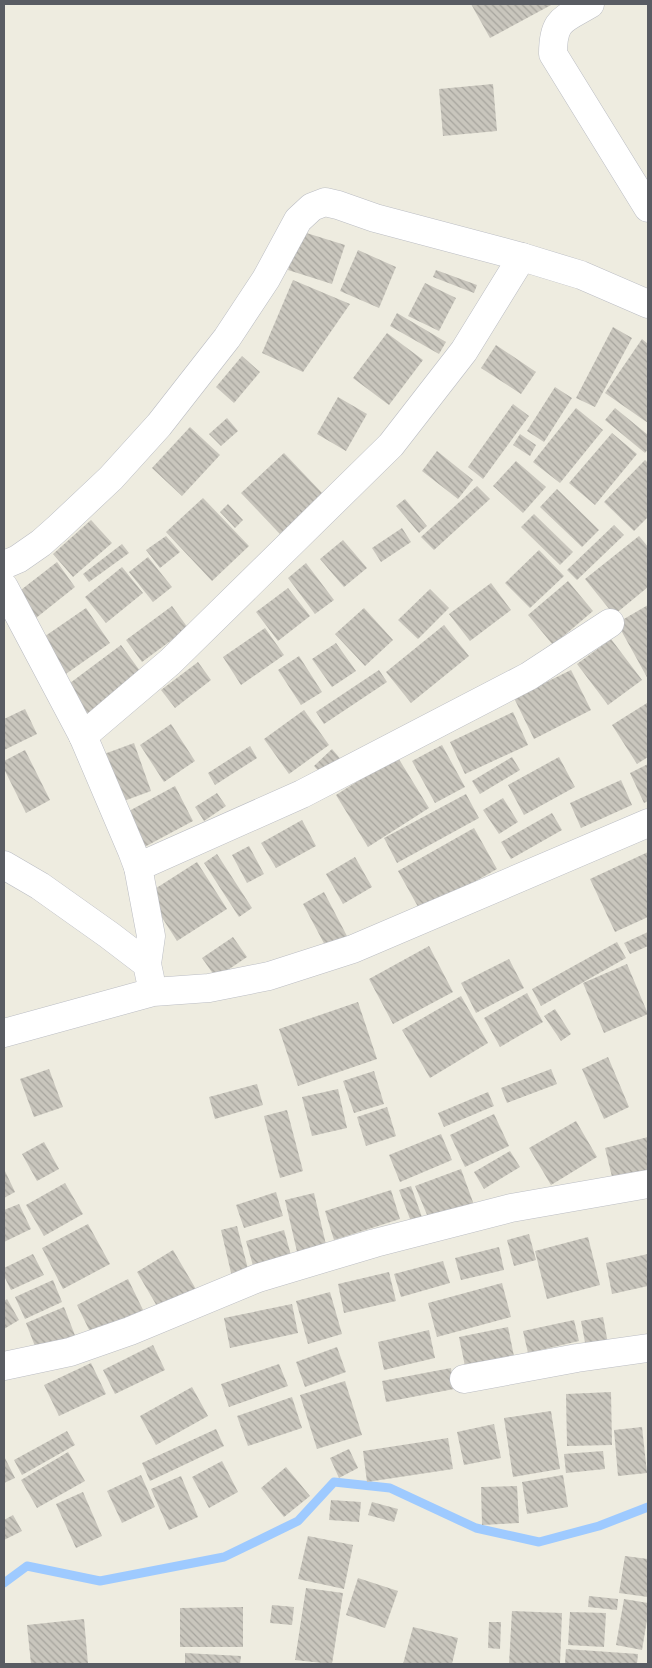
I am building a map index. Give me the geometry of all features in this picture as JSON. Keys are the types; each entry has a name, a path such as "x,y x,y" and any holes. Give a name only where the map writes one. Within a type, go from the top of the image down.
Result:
{"street":[{"path":"590,4 558,24 553,36 553,54 648,208"},
{"path":"4,565 25,554 59,527 111,478 159,426 227,338 266,279 298,220 312,207 325,202 338,205 375,218 522,257 581,275 648,304"},
{"path":"83,736 170,662 391,445 464,351 522,257"},
{"path":"4,587 83,736 138,867 150,936 148,964 154,992"},
{"path":"138,867 302,794 529,676 610,623"},
{"path":"4,1034 154,992 209,988 268,976 353,949 648,823"},
{"path":"4,865 40,886 148,964"},
{"path":"4,1366 70,1352 130,1331 258,1278 375,1243 511,1208 648,1184"},
{"path":"464,1380 577,1358 648,1348"}],"building":[{"path":"471,4 553,4 490,38"},
{"path":"493,84 497,131 443,136 439,89"},
{"path":"300,231 345,245 332,284 288,270"},
{"path":"358,250 396,267 379,308 340,291"},
{"path":"436,270 477,285 474,293 433,277"},
{"path":"293,280 350,304 303,372 262,353"},
{"path":"425,283 456,298 439,331 408,316"},
{"path":"397,313 446,342 439,354 390,326"},
{"path":"613,327 632,338 595,407 576,398"},
{"path":"387,333 423,360 389,405 353,378"},
{"path":"642,339 648,344 648,423 605,393"},
{"path":"496,345 536,372 521,394 481,368"},
{"path":"242,356 260,372 234,403 216,387"},
{"path":"555,387 572,398 544,442 527,431"},
{"path":"338,397 367,414 346,451 317,434"},
{"path":"513,404 529,416 483,479 468,467"},
{"path":"576,408 603,430 560,483 533,462"},
{"path":"615,408 648,435 648,449 645,453 605,420"},
{"path":"227,418 238,431 221,446 209,434"},
{"path":"190,427 220,455 182,496 152,468"},
{"path":"612,433 637,454 595,505 569,483"},
{"path":"520,434 536,445 530,456 513,445"},
{"path":"437,451 473,480 458,499 422,471"},
{"path":"284,453 323,494 280,534 241,493"},
{"path":"645,460 648,463 648,517 634,531 604,502"},
{"path":"516,461 546,487 523,513 493,486"},
{"path":"477,486 490,499 434,550 421,537"},
{"path":"557,489 599,530 582,547 540,507"},
{"path":"203,498 249,546 212,581 166,532"},
{"path":"405,499 427,526 419,533 396,506"},
{"path":"228,504 243,520 235,528 220,512"},
{"path":"534,514 573,552 560,565 521,527"},
{"path":"91,520 112,543 73,577 53,554"},
{"path":"614,525 624,535 577,580 567,570"},
{"path":"402,528 411,542 381,562 372,548"},
{"path":"166,536 180,552 160,568 146,550"},
{"path":"639,536 648,547 648,587 614,615 585,579"},
{"path":"343,540 367,568 344,587 320,559"},
{"path":"122,544 129,553 89,582 83,574"},
{"path":"539,550 564,576 530,608 505,583"},
{"path":"148,557 172,587 153,602 129,572"},
{"path":"57,562 75,587 36,618 17,593"},
{"path":"306,563 334,600 315,614 288,578"},
{"path":"122,567 143,593 106,623 85,597"},
{"path":"568,581 593,611 553,645 528,615"},
{"path":"491,583 511,610 470,641 449,614"},
{"path":"288,588 310,616 278,641 256,612"},
{"path":"430,589 449,608 418,639 398,620"},
{"path":"648,605 648,679 617,623"},
{"path":"172,606 188,628 142,662 126,640"},
{"path":"86,608 110,643 63,676 38,641"},
{"path":"364,608 393,640 365,666 335,634"},
{"path":"444,625 469,656 411,703 386,672"},
{"path":"265,628 284,655 241,685 223,657"},
{"path":"611,639 642,680 608,705 577,664"},
{"path":"336,643 356,671 332,687 312,659"},
{"path":"121,645 143,675 84,720 62,689"},
{"path":"299,656 322,692 301,705 278,670"},
{"path":"198,662 211,680 175,708 161,690"},
{"path":"379,670 387,682 324,724 316,712"},
{"path":"571,670 591,710 534,739 514,698"},
{"path":"647,703 648,757 637,764 612,725"},
{"path":"25,709 37,734 4,750 4,719"},
{"path":"304,710 329,745 289,774 264,739"},
{"path":"513,712 528,745 465,774 450,742"},
{"path":"171,724 195,761 164,782 140,745"},
{"path":"134,743 151,791 113,805 96,757"},
{"path":"442,745 465,787 435,803 412,761"},
{"path":"250,746 257,758 215,785 208,773"},
{"path":"332,749 343,762 325,778 314,766"},
{"path":"25,750 50,800 26,813 4,769 4,761"},
{"path":"397,756 429,808 368,847 336,795"},
{"path":"512,757 520,770 480,794 472,781"},
{"path":"559,757 575,787 524,815 508,785"},
{"path":"648,764 648,801 644,803 630,773"},
{"path":"621,780 632,805 581,828 570,803"},
{"path":"175,786 193,821 137,851 118,817"},
{"path":"217,793 226,806 204,821 195,807"},
{"path":"466,794 479,818 397,863 384,838"},
{"path":"503,798 518,822 499,834 483,810"},
{"path":"552,813 562,830 511,859 501,842"},
{"path":"302,820 316,846 276,868 261,843"},
{"path":"474,828 497,869 421,912 398,871"},
{"path":"249,846 264,874 247,883 232,855"},
{"path":"648,852 648,917 615,932 590,879"},
{"path":"217,854 252,908 239,917 204,863"},
{"path":"355,857 372,887 343,904 326,874"},
{"path":"197,862 227,909 177,941 147,894"},
{"path":"324,892 348,938 327,949 303,904"},
{"path":"648,932 648,946 630,954 624,943"},
{"path":"233,937 247,957 216,978 202,958"},
{"path":"617,942 626,958 541,1006 532,989"},
{"path":"429,946 453,992 393,1024 369,979"},
{"path":"509,959 524,988 476,1013 461,983"},
{"path":"627,964 648,1014 604,1033 583,983"},
{"path":"527,993 543,1022 500,1047 484,1018"},
{"path":"461,996 488,1043 430,1078 402,1030"},
{"path":"358,1002 377,1059 298,1086 279,1029"},
{"path":"555,1009 571,1034 561,1041 544,1016"},
{"path":"608,1057 629,1107 604,1119 582,1069"},
{"path":"49,1069 63,1107 34,1117 20,1079"},
{"path":"551,1069 557,1084 507,1103 501,1088"},
{"path":"374,1071 384,1104 354,1113 343,1081"},
{"path":"257,1084 263,1105 215,1119 209,1097"},
{"path":"338,1089 347,1128 312,1136 302,1097"},
{"path":"488,1092 494,1106 444,1127 438,1113"},
{"path":"387,1107 396,1136 366,1146 357,1117"},
{"path":"287,1110 303,1171 280,1178 264,1116"},
{"path":"494,1114 509,1146 465,1167 450,1135"},
{"path":"576,1121 597,1157 551,1185 529,1148"},
{"path":"441,1134 452,1160 400,1182 389,1155"},
{"path":"648,1137 648,1172 613,1181 605,1148"},
{"path":"44,1142 59,1169 37,1181 22,1154"},
{"path":"510,1151 520,1167 484,1189 474,1172"},
{"path":"4,1169 15,1192 4,1198"},
{"path":"461,1169 474,1205 430,1222 415,1186"},
{"path":"65,1183 83,1214 44,1236 26,1205"},
{"path":"411,1186 423,1220 412,1224 399,1190"},
{"path":"391,1190 400,1219 334,1240 325,1211"},
{"path":"276,1192 283,1216 244,1228 236,1205"},
{"path":"314,1193 327,1249 298,1256 285,1200"},
{"path":"19,1204 31,1229 4,1242 4,1210"},
{"path":"88,1224 110,1264 63,1289 42,1248"},
{"path":"237,1226 249,1273 232,1277 221,1230"},
{"path":"284,1230 292,1259 254,1269 246,1241"},
{"path":"529,1234 536,1260 514,1266 507,1240"},
{"path":"588,1237 600,1285 547,1299 535,1251"},
{"path":"499,1247 504,1270 461,1280 455,1258"},
{"path":"173,1250 197,1291 161,1313 137,1272"},
{"path":"33,1254 44,1275 11,1290 4,1276 4,1268"},
{"path":"648,1254 648,1286 612,1294 606,1263"},
{"path":"443,1261 450,1283 401,1297 394,1274"},
{"path":"389,1272 396,1301 344,1313 338,1284"},
{"path":"128,1279 146,1316 95,1342 77,1305"},
{"path":"53,1280 62,1302 25,1319 15,1297"},
{"path":"502,1283 511,1317 437,1337 428,1303"},
{"path":"330,1292 342,1334 308,1344 296,1301"},
{"path":"7,1299 19,1320 4,1329 4,1301"},
{"path":"292,1304 298,1333 230,1348 224,1318"},
{"path":"64,1307 76,1338 38,1354 26,1323"},
{"path":"603,1317 609,1349 587,1353 581,1321"},
{"path":"574,1320 579,1341 528,1353 523,1331"},
{"path":"508,1327 515,1361 466,1371 459,1337"},
{"path":"429,1330 435,1358 384,1370 378,1342"},
{"path":"153,1345 165,1370 115,1394 103,1370"},
{"path":"337,1347 346,1372 305,1387 296,1362"},
{"path":"91,1363 106,1394 59,1416 44,1385"},
{"path":"279,1364 288,1386 229,1407 221,1384"},
{"path":"451,1368 454,1389 386,1402 382,1381"},
{"path":"345,1381 362,1435 317,1449 300,1395"},
{"path":"192,1387 208,1416 156,1445 140,1416"},
{"path":"611,1392 612,1445 567,1446 566,1394"},
{"path":"292,1397 302,1428 248,1446 237,1416"},
{"path":"551,1411 560,1469 513,1477 504,1418"},
{"path":"494,1424 501,1458 464,1465 457,1432"},
{"path":"642,1427 647,1473 618,1476 614,1430"},
{"path":"216,1429 224,1446 150,1481 142,1463"},
{"path":"67,1431 75,1445 22,1475 14,1460"},
{"path":"448,1438 453,1469 367,1482 363,1451"},
{"path":"349,1449 358,1468 339,1478 330,1458"},
{"path":"603,1451 605,1469 566,1473 564,1454"},
{"path":"68,1452 85,1481 37,1508 21,1480"},
{"path":"4,1459 15,1478 4,1483"},
{"path":"222,1461 238,1492 209,1508 192,1477"},
{"path":"286,1467 310,1496 284,1517 261,1488"},
{"path":"141,1475 155,1507 122,1523 107,1491"},
{"path":"563,1475 568,1507 527,1514 522,1482"},
{"path":"181,1476 198,1517 169,1530 151,1489"},
{"path":"517,1486 519,1523 482,1525 481,1487"},
{"path":"83,1492 102,1536 76,1548 56,1504"},
{"path":"331,1500 361,1502 359,1522 329,1520"},
{"path":"372,1502 398,1509 394,1522 368,1515"},
{"path":"13,1515 22,1531 4,1540 4,1520"},
{"path":"308,1536 353,1545 344,1589 298,1579"},
{"path":"625,1556 648,1559 648,1597 619,1593"},
{"path":"358,1578 398,1591 385,1628 346,1615"},
{"path":"306,1588 343,1593 332,1664 295,1660"},
{"path":"589,1596 618,1599 617,1610 588,1607"},
{"path":"624,1599 648,1603 642,1650 616,1645"},
{"path":"272,1605 294,1607 292,1625 270,1623"},
{"path":"243,1607 243,1647 180,1647 180,1608"},
{"path":"512,1611 562,1613 560,1664 509,1664"},
{"path":"570,1612 606,1613 604,1647 568,1645"},
{"path":"84,1619 88,1664 31,1664 27,1625"},
{"path":"489,1622 501,1622 500,1649 488,1648"},
{"path":"413,1627 458,1638 452,1664 403,1664"},
{"path":"566,1649 638,1654 637,1664 565,1664"},
{"path":"185,1653 241,1656 240,1664 185,1664"}],"waterway":[{"path":"4,1583 27,1566 100,1581 224,1557 298,1521 334,1482 390,1488 476,1528 539,1542 599,1526 648,1507"}]}
